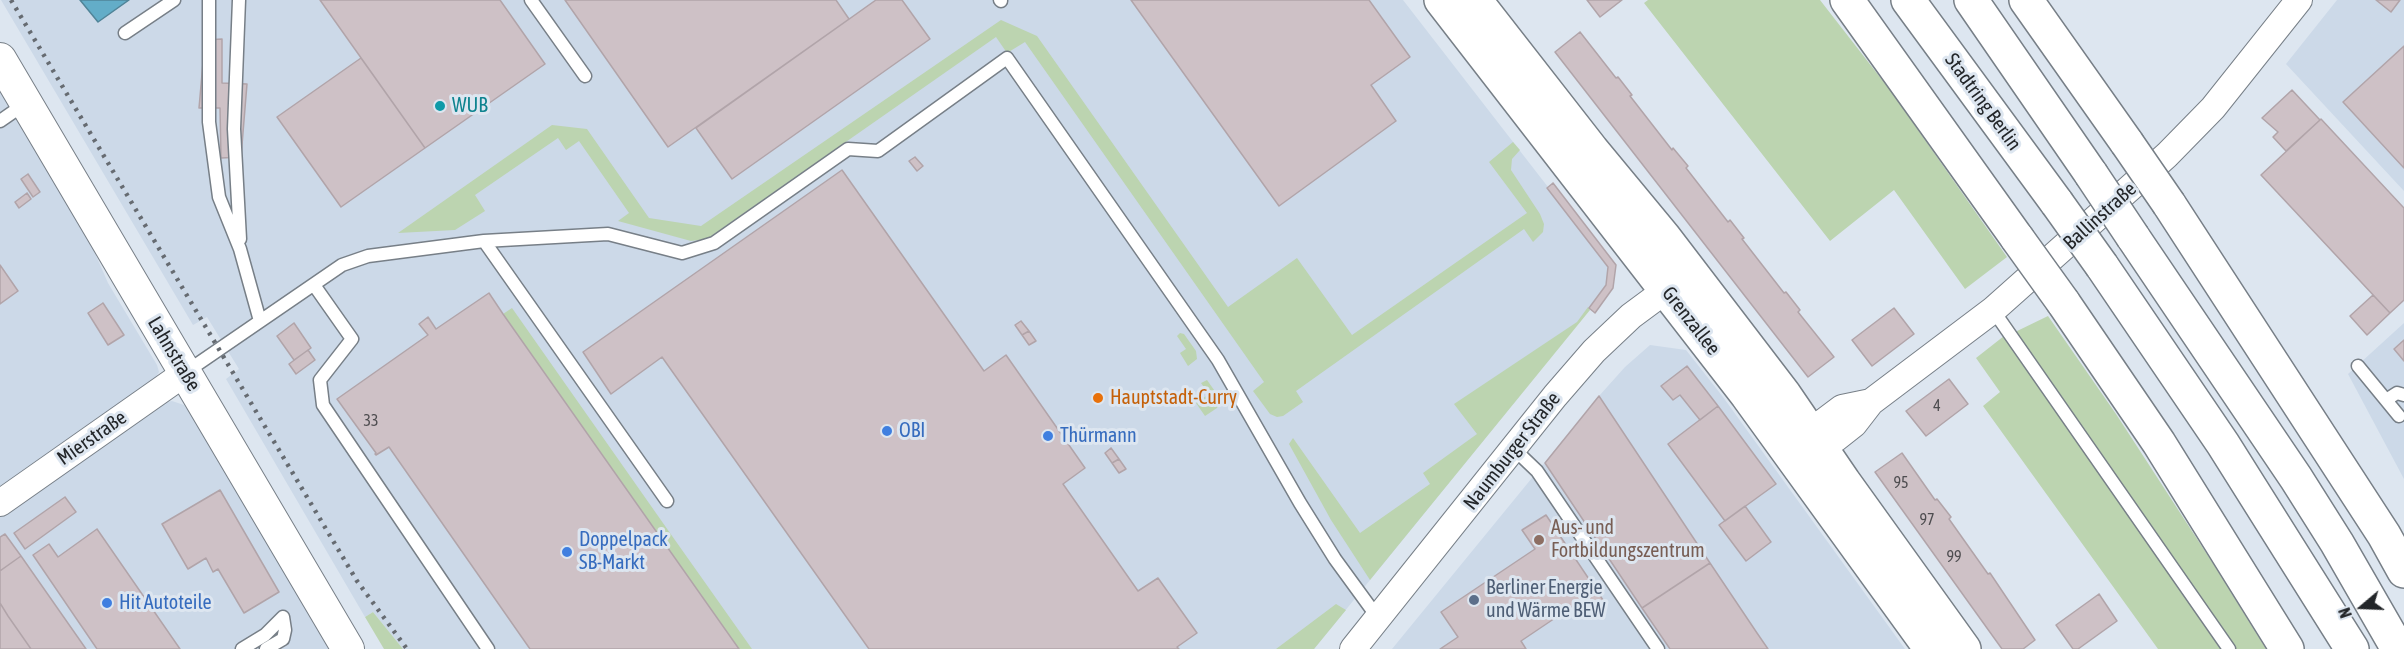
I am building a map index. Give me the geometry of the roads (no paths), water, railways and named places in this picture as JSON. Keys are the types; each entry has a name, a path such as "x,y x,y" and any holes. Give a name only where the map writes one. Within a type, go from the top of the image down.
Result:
{"main road":[{"name":"Grenzallee","path":"1441,0 1679,281"},
{"name":"Grenzallee","path":"1475,0 1592,150 1679,281 1805,449 1964,649"},
{"path":"1846,0 2063,302 2159,443 2287,649"},
{"name":"Stadtring Berlin","path":"1908,0 2102,266 2223,444 2352,649"},
{"path":"1971,0 2296,478 2337,543 2398,649"},
{"path":"2026,0 2169,204 2384,535 2404,571"},
{"name":"Grenzallee","path":"1805,449 1931,649"}],"street":[{"name":"Ballinstraße","path":"1805,449 1822,423 1842,408 1872,402 1993,310 2193,130 2299,0"},
{"name":"Lahnstraße","path":"0,59 348,649"},
{"name":"Naumburger Straße","path":"1360,646 1378,618 1555,396 1616,328 1679,281"},
{"name":"Mierstraße","path":"0,503 185,373"}],"lane":[{"path":"125,33 174,0"},
{"path":"209,0 208,122 219,197 240,249 260,321"},
{"path":"239,0 234,129 240,249"},
{"path":"531,0 585,76"},
{"path":"185,373 342,265 368,256 484,241 608,234 682,252 714,243 848,149 878,151 1007,58 1218,360 1329,550 1378,618"},
{"path":"0,121 26,103"},
{"path":"484,241 667,501"},
{"path":"314,285 352,339 320,380 323,405 488,649"},
{"path":"1993,310 2229,649"},
{"path":"2358,366 2399,416"},
{"path":"2386,399 2397,393 2404,395"},
{"path":"1514,449 1538,471 1658,649"},
{"path":"242,649 265,635 283,617 285,630 283,639 266,649"}],"water":[{"path":"80,0 129,0 98,22"}],"railway":[{"path":"11,0 357,581 407,649"}],"place":[{"name":"WUB","path":"440,106"},
{"name":"Hauptstadt-Curry","path":"1098,398"},
{"name":"OBI","path":"887,431"},
{"name":"Thürmann","path":"1048,436"},
{"name":"Aus- und Fortbildungszentrum","path":"1539,540"},
{"name":"Doppelpack SB-Markt","path":"567,552"},
{"name":"Berliner Energie und Wärme BEW","path":"1474,600"},
{"name":"Hit Autoteile","path":"107,603"}]}
